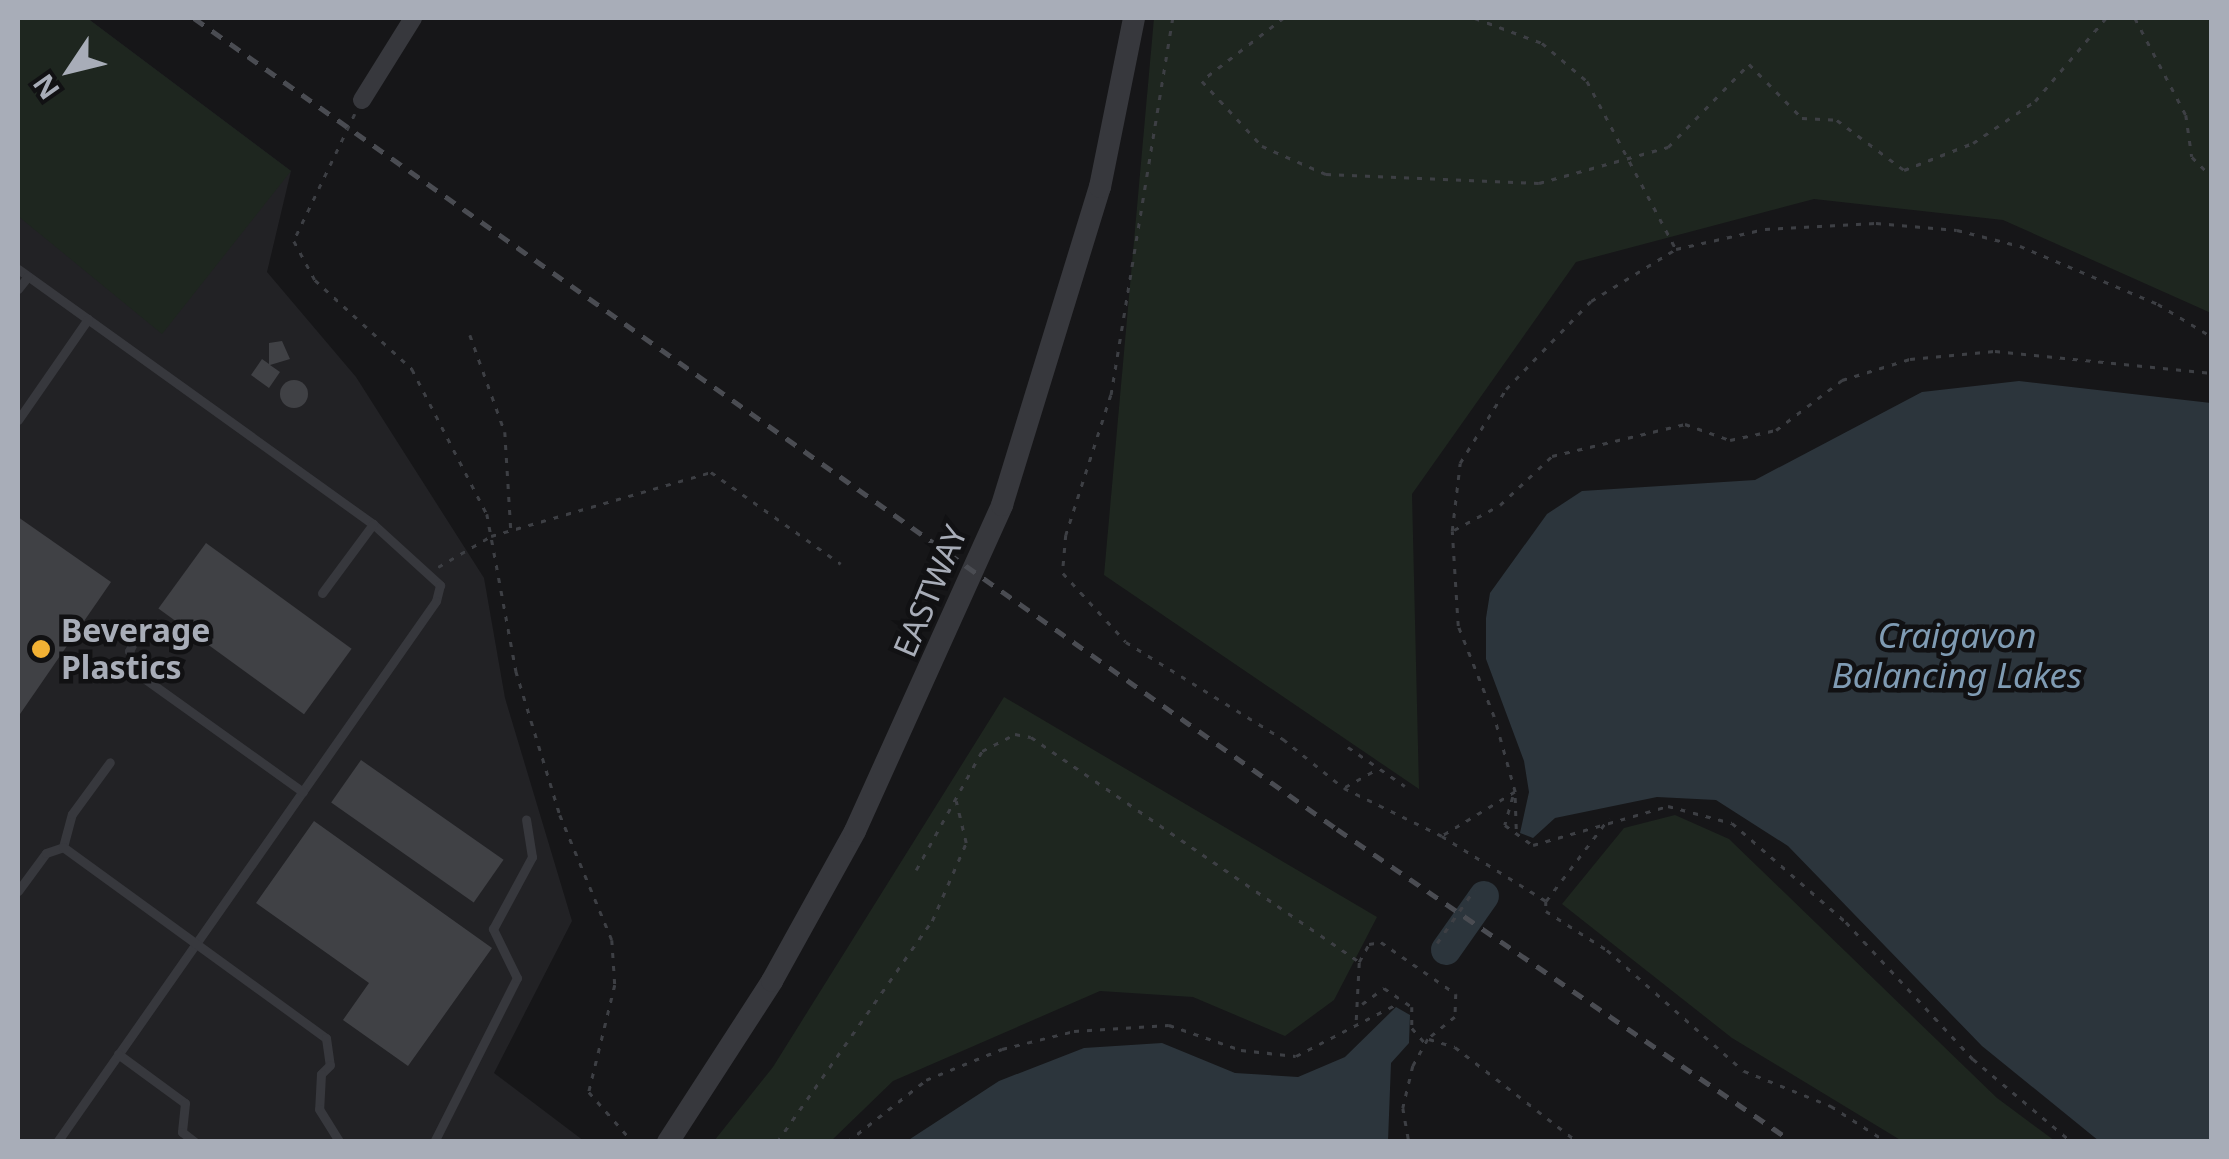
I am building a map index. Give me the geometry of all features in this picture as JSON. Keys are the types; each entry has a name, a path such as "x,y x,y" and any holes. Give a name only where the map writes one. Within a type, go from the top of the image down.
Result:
{"street":[{"path":"362,100 413,18"},
{"name":"EASTWAY","path":"672,1136 796,939 925,688 1002,504 1100,186 1134,18"}],"lane":[{"path":"18,269 432,570 436,601 57,1142"},
{"path":"18,289 28,276"},
{"path":"18,420 88,319"},
{"path":"322,594 373,524"},
{"path":"137,636 129,651 141,676 303,792"},
{"path":"63,847 72,814 110,762"},
{"path":"434,1142 517,978 493,929 532,857 526,819"},
{"path":"18,892 46,853 63,847"},
{"path":"63,847 199,940 326,1038 330,1065 321,1074 320,1109 340,1142"},
{"path":"118,1054 185,1103 182,1132 195,1142"}],"path":[{"path":"1172,18 1115,376 1066,535 1063,573 1126,642 1283,739 1344,788 1442,836 1546,901"},
{"path":"1284,18 1202,81 1262,146 1326,174 1540,183 1668,147 1749,64 1802,118 1837,120 1904,170 1973,143 2035,101 2106,18"},
{"path":"1475,18 1542,43 1587,81 1676,248"},
{"path":"2134,18 2186,116 2192,157 2212,177"},
{"path":"362,100 294,241 315,280 412,369 452,440 491,536 516,670 560,815 612,940 614,985 588,1092 633,1142"},
{"path":"1516,829 1515,792 1458,626 1452,530 1460,462 1506,390 1591,301 1676,248 1825,222 1956,230 2084,270 2212,337"},
{"path":"470,336 505,432 511,531"},
{"path":"1452,530 1500,505 1552,456 1686,424 1730,440 1776,430 1842,380 1910,358 1995,351 2212,374"},
{"path":"432,570 491,536 712,472 840,564"},
{"path":"916,870 982,751 1015,734 1031,738 1358,962"},
{"path":"1348,747 1405,786"},
{"path":"1344,788 1380,768"},
{"path":"1442,836 1515,792"},
{"path":"1515,792 1506,825 1533,845 1610,817 1668,806 1732,823 1846,922 1973,1060 2072,1142"},
{"path":"777,1142 932,921 966,844 956,800"},
{"path":"1610,817 1546,901 1546,910 1606,950 1744,1071 1831,1106 1888,1142"},
{"path":"1437,943 1474,890"},
{"path":"1356,1021 1361,1005 1358,962 1369,944 1381,942 1456,994 1455,1017 1426,1041 1403,1108 1410,1142"},
{"path":"1361,1005 1384,988 1412,1006 1412,1028 1426,1041 1455,1047 1578,1142"},
{"path":"846,1142 926,1080 1074,1031 1170,1024 1276,1056 1320,1048 1356,1021 1395,1005"}],"shaded area":[{"path":"18,18 87,18 291,171 267,272 356,377 484,578 505,698 572,921 494,1073 584,1141 18,1141"},
{"path":"18,18 87,18 291,171 162,334 18,216"},
{"path":"1154,18 2211,18 2211,313 2003,220 1814,199 1576,262 1412,494 1419,789 1104,575"},
{"path":"1004,697 1377,917 1334,1000 1285,1036 1193,997 1100,991 893,1081 831,1141 714,1141 773,1067"},
{"path":"1675,815 1729,839 1997,1098 2055,1141 1902,1141 1732,1038 1562,904 1624,828"}],"water":[{"name":"Craigavon Balancing Lakes","path":"2019,381 2211,403 2211,1141 2099,1141 1982,1046 1788,846 1716,800 1657,797 1555,818 1533,838 1520,833 1529,792 1524,761 1486,659 1486,618 1490,593 1547,514 1582,491 1755,480 1922,392"},
{"path":"1396,1007 1410,1015 1409,1043 1391,1063 1388,1141 907,1141 999,1081 1084,1048 1162,1043 1235,1073 1298,1077 1345,1057"}],"building":[{"path":"282,341 290,359 270,365 280,372 269,388 251,375 262,359 269,364 269,343"},
{"path":"294,380 304,384 308,394 304,404 294,408 284,404 280,394 284,384"},
{"name":"Beverage Plastics","path":"18,517 111,582 18,717"},
{"path":"206,543 352,649 304,714 158,609"},
{"path":"361,760 504,860 474,902 331,803"},
{"path":"314,821 492,948 408,1066 343,1020 369,983 256,903"}],"waterway":[{"path":"1446,950 1484,896"}],"railway":[{"path":"194,18 1337,829 1793,1142"}],"place":[{"name":"Beverage Plastics","path":"41,649"}]}
